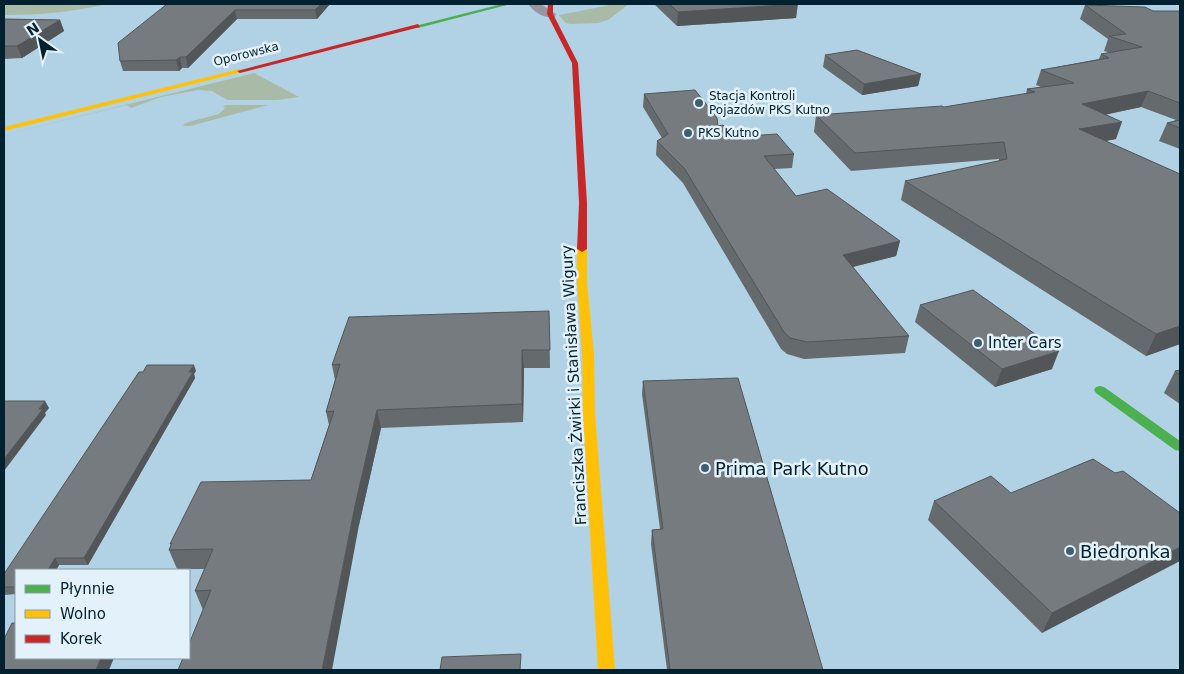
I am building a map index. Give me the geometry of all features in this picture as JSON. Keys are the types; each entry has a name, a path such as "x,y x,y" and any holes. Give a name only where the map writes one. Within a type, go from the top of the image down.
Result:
{"street":[{"name":"Oporowska","path":"4,128 508,4"},
{"name":"Oporowska","path":"495,8 534,4"},
{"name":"Franciszka Żwirki i Stanisława Wigury","path":"534,4 542,11 549,7 574,63 577,85 583,203 582,282 588,354 590,433 608,670"},
{"path":"1100,390 1180,447"}],"green space":[{"path":"4,4 108,4 56,12 4,15"},
{"path":"615,4 629,4 608,20 598,23 566,23 559,15"},
{"path":"254,73 299,97 277,100 227,100 212,91 198,90 161,97 131,108 127,105 4,135"},
{"path":"268,105 190,126 183,126 185,123 219,114 225,108 223,106"}],"building":[{"path":"167,4 321,4 315,10 235,10 186,57 180,57 176,60 120,61 118,43"},
{"path":"669,4 798,4 678,12"},
{"path":"1085,5 1145,7 1153,11 1180,11 1180,103 1148,91 1082,104 1122,122 1079,129 1180,174 1180,326 1156,334 905,181 1007,159 1004,142 855,153 816,115 944,107 1035,92 1027,89 1074,83 1041,70 1109,58 1101,54 1142,47 1109,36 1126,34"},
{"path":"4,19 60,20 17,46 4,46"},
{"path":"857,50 921,74 864,84 825,55"},
{"path":"695,90 717,118 718,126 723,125 730,134 745,133 748,136 777,134 794,154 764,156 796,196 827,189 900,241 843,255 909,336 807,342 790,338 784,332 684,168 657,141 668,134 644,94"},
{"path":"1180,120 1180,128 1167,123"},
{"path":"973,290 1059,351 1002,369 920,305"},
{"path":"549,311 550,350 522,350 522,404 377,410 355,506 322,670 178,670 183,659 190,659 190,642 211,590 195,591 213,549 169,550 172,543 170,544 201,482 311,480 334,411 326,412 340,364 332,365 349,317"},
{"path":"147,365 194,365 189,372 193,372 84,558 55,558 49,569 15,569 15,587 4,587 4,574 139,372 143,372"},
{"name":"Prima Park Kutno","path":"738,378 823,670 670,670 652,530 663,529 643,381"},
{"path":"4,401 45,401 39,409 43,409 4,459"},
{"name":"Biedronka","path":"1093,459 1115,473 1123,471 1180,513 1180,547 1052,613 934,501 991,476 1011,493"},
{"path":"12,623 15,623 15,659 101,659 96,670 4,670 4,639"},
{"path":"521,654 520,670 440,670 442,657"}],"traffic: fast":[{"path":"418,26 508,4"},
{"path":"1100,390 1180,447"}],"traffic: slow":[{"path":"4,129 240,71"},
{"path":"582,249 582,282 588,354 589,413 607,670"}],"traffic: jam":[{"path":"550,4 550,14 575,63 583,203 582,249"},
{"path":"240,71 418,26"}],"place":[{"name":"Stacja Kontroli Pojazdów PKS Kutno","path":"699,103"},
{"name":"PKS Kutno","path":"688,133"},
{"name":"Inter Cars","path":"978,343"},
{"name":"Prima Park Kutno","path":"705,468"},
{"name":"Biedronka","path":"1070,551"}]}
